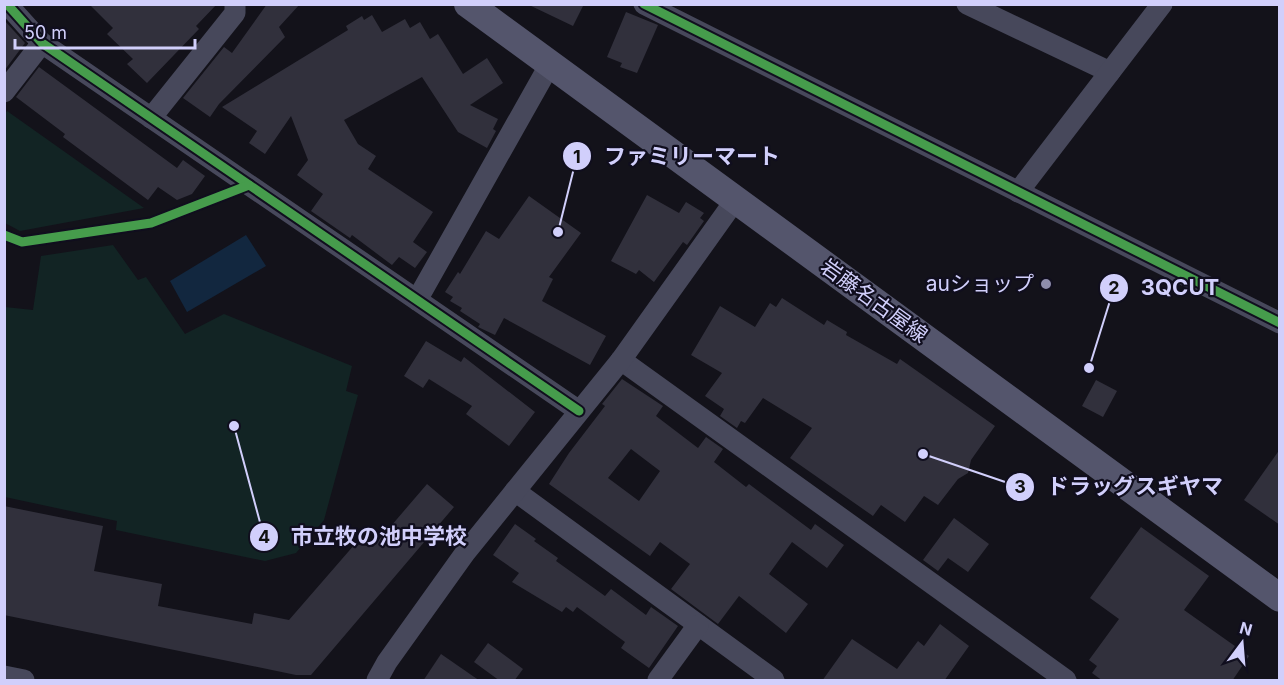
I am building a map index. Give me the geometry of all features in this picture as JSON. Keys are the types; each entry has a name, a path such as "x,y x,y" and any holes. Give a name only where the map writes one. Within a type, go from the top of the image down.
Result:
{"main road":[{"name":"岩藤名古屋線","path":"468,4 1280,598"}],"street":[{"path":"7,4 42,43 579,411"},
{"path":"151,118 235,13 235,4"},
{"path":"967,4 1110,72"},
{"path":"1018,192 1162,4"},
{"path":"654,6 1280,323"},
{"path":"4,92 42,43"},
{"path":"417,300 550,64"},
{"path":"376,681 387,662 465,553 621,360 736,199"},
{"path":"621,360 1066,681"},
{"path":"515,491 774,681"},
{"path":"658,681 698,625"}],"shaded area":[{"path":"7,111 144,208 20,231 5,223 4,115"},
{"path":"113,245 138,280 146,277 185,334 224,314 352,366 346,391 358,395 324,520 296,553 265,561 116,530 117,521 5,497 5,307 33,310 41,256"}],"water":[{"path":"246,235 266,266 187,312 170,281"}],"building":[{"path":"89,4 217,4 196,26 199,29 147,83 127,64 133,59 107,34 113,28"},
{"path":"267,4 300,4 279,27 285,37 219,104 210,117 183,98 224,47 232,53"},
{"path":"527,4 584,4 573,26"},
{"path":"626,12 658,25 637,73 620,67 622,63 607,57"},
{"path":"372,15 382,32 405,19 410,28 420,22 430,39 438,34 463,74 487,58 503,83 470,105 498,119 493,129 496,131 487,148 458,132 422,77 344,120 358,144 376,156 368,169 433,212 413,242 427,252 415,268 399,257 392,265 352,235 350,238 311,211 323,194 297,175 308,160 291,116 265,154 249,143 257,131 222,107 348,30 346,26 362,16 364,20"},
{"path":"4,20 25,43 4,71"},
{"path":"39,67 177,168 183,160 205,176 192,194 177,200 158,187 148,200 63,137 65,134 16,97"},
{"path":"647,195 679,213 686,202 704,213 700,218 704,221 687,245 683,242 654,282 639,270 636,274 611,261"},
{"path":"529,196 581,233 549,277 553,279 542,301 606,336 590,365 504,318 495,335 478,327 480,324 460,311 462,308 450,301 453,297 445,292 458,272 460,274 486,231 499,239"},
{"path":"782,298 824,325 827,320 847,332 846,335 897,364 900,359 995,426 971,460 968,473 958,479 938,505 924,496 905,522 881,505 873,516 790,458 812,428 763,398 745,423 741,421 737,428 720,416 724,409 705,396 722,373 691,355 720,306 755,327 770,303 776,307"},
{"path":"426,341 461,362 464,357 535,412 509,446 466,414 472,406 429,379 423,388 404,376"},
{"path":"622,379 663,406 656,416 698,448 706,437 723,449 714,462 746,487 749,484 811,530 815,524 844,545 827,568 792,542 769,574 808,604 786,633 739,596 718,624 671,589 690,564 660,542 650,556 549,484 569,453 605,406 602,404","holes":["631,449 660,471 639,501 608,478"]},
{"path":"1096,380 1117,391 1103,417 1082,406"},
{"path":"1280,449 1280,525 1244,500"},
{"path":"427,484 454,507 311,675 296,675 4,615 4,506 103,526 94,571 162,584 158,606 252,624 254,613 289,620 355,544 373,547"},
{"path":"954,518 989,544 968,572 948,558 938,571 923,560"},
{"path":"515,524 558,558 556,561 605,596 611,589 646,615 651,607 678,626 649,668 621,648 625,642 577,607 573,612 566,607 562,612 512,582 519,573 493,555"},
{"path":"1141,527 1209,576 1184,610 1249,656 1232,681 1103,681 1092,673 1097,666 1089,660 1119,619 1090,598"},
{"path":"940,624 969,646 944,681 822,681 852,639 897,669 918,641 924,646"},
{"path":"488,643 523,669 514,681 500,681 474,662"},
{"path":"441,654 480,681 423,681"}],"cycle path":[{"path":"7,4 42,43 579,411"},
{"path":"644,4 1280,323"},
{"path":"4,235 22,242 151,223 249,185"}],"place":[{"name":"ファミリーマート","path":"558,232"},
{"name":"auショップ","path":"1046,284"},
{"name":"3QCUT","path":"1089,368"},
{"name":"市立牧の池中学校","path":"234,426"},
{"name":"ドラッグスギヤマ","path":"923,454"}]}
